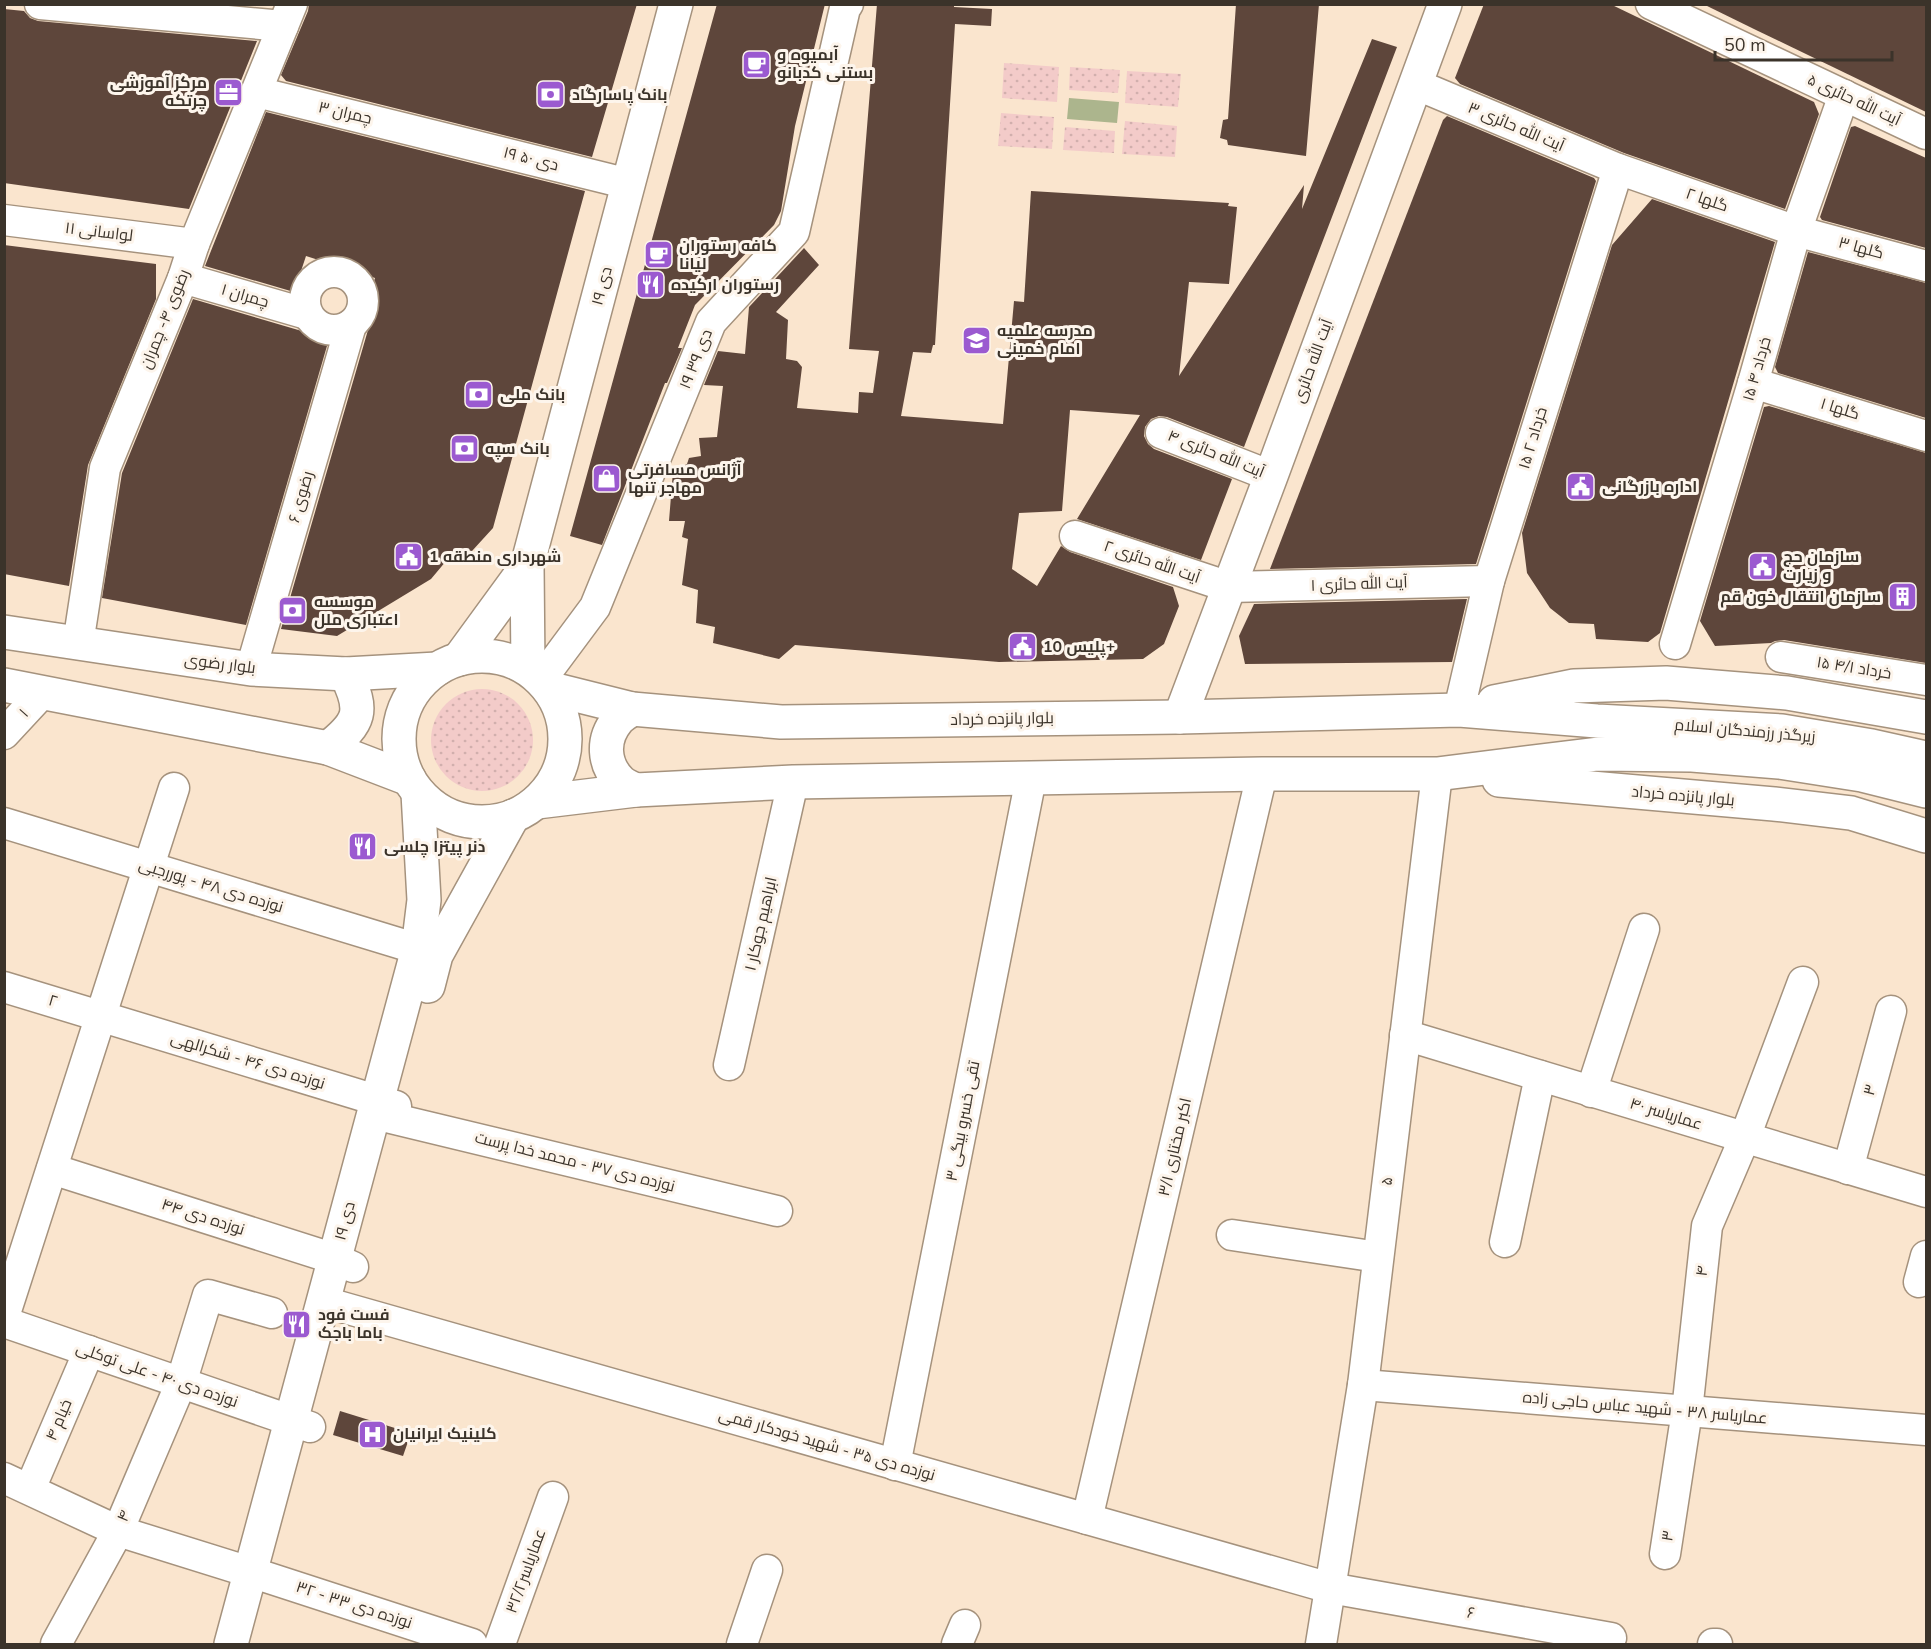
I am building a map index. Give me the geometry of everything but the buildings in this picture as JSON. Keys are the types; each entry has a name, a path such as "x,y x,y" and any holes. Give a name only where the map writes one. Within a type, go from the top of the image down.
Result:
{"main road":[{"name":"۱۹ دی","path":"527,566 676,4"},
{"name":"آیت الله حائری","path":"1180,717 1445,4"},
{"path":"527,566 539,679"},
{"path":"413,786 399,750 401,718 414,690 448,664 527,566"},
{"name":"بلوار رضوی","path":"4,632 250,669 346,674 448,664"},
{"path":"4,685 328,748 413,786 445,814 479,823 525,809 553,783 563,760 565,735 560,710 539,679 506,659 483,656 448,664"},
{"path":"328,748 350,729 357,716 358,702 346,674"},
{"name":"بلوار پانزده خرداد","path":"539,679 632,709 781,722 1180,717 1459,710 1597,721"},
{"name":"بلوار پانزده خرداد","path":"1459,710 1574,686 1666,683 1787,693 1926,717"},
{"path":"632,709 618,719 608,734 606,752 610,768 621,782 636,790"},
{"name":"زیرگذر رزمندگان اسلام","path":"1597,721 1782,731 1872,746 1926,758"},
{"name":"بلوار پانزده خرداد","path":"1437,774 1599,754"},
{"name":"زیرگذر رزمندگان اسلام","path":"1599,754 1692,755 1779,762 1862,775 1926,791"},
{"name":"بلوار پانزده خرداد","path":"525,809 636,790 793,782 1262,774 1437,774 1851,813 1926,836"},
{"name":"۱۹ دی","path":"385,1110 418,950 424,900 413,786"},
{"name":"۱۹ دی","path":"231,1644 260,1575 385,1110 436,955 460,909 525,809"},
{"name":"۱۹ دی","path":"251,1644 260,1575"}],"street":[{"path":"40,4 288,15"},
{"name":"۱۹ دی ۳۹","path":"539,679 595,607 711,322 794,232 845,8 848,4"},
{"name":"آیت الله حائری ۵","path":"1651,4 1926,134"},
{"name":"رضوی ۴- چمران","path":"78,644 105,468 288,15"},
{"name":"آیت الله حائری ۳","path":"1415,84 1618,169"},
{"name":"چمران ۳","path":"257,93 433,134"},
{"name":"۱۵ خرداد ۴","path":"1675,644 1796,231 1844,95"},
{"name":"۱۹ دی ۵۰","path":"433,134 629,184"},
{"name":"گلها ۲","path":"1618,169 1796,231"},
{"name":"۱۵ خرداد ۲","path":"1459,710 1489,580 1618,169"},
{"name":"لواسانی ۱۱","path":"4,220 194,244"},
{"name":"گلها ۳","path":"1796,231 1926,266"},
{"path":"341,271 356,280 363,295 362,312 351,325 335,331 318,327 307,314 304,298 310,282 324,272 341,271"},
{"name":"چمران ۱","path":"183,278 307,314"},
{"name":"رضوی ۶","path":"250,669 351,325"},
{"name":"گلها ۱","path":"1753,383 1926,436"},
{"name":"آیت الله حائری ۴","path":"1161,433 1271,476"},
{"name":"آیت الله حائری ۲","path":"1075,536 1229,587"},
{"name":"آیت الله حائری ۱","path":"1229,587 1489,580"},
{"name":"۱۵ خرداد ۴/۱","path":"1781,657 1926,680"},
{"name":"۱","path":"4,734 43,692"},
{"name":"۳/۱ اکبر مختاری","path":"1087,1519 1262,774"},
{"name":"۵","path":"1321,1644 1363,1385 1437,774"},
{"name":"۳ تقی خسرو بیگی","path":"895,1465 1031,778"},
{"name":"۱ ابراهیم جوکار","path":"729,1065 793,782"},
{"path":"4,1317 174,788"},
{"name":"نوزده دی ۴۸ - پوررجبی","path":"4,823 418,950"},
{"path":"1592,1092 1644,929"},
{"path":"1744,1137 1803,982"},
{"name":"۲","path":"4,987 101,1015"},
{"name":"۳","path":"1848,1169 1891,1011"},
{"name":"نوزده دی ۴۶ - شکرالهی","path":"101,1015 385,1110"},
{"name":"عماریاسر ۴۰","path":"1405,1035 1926,1192"},
{"path":"1504,1242 1540,1076"},
{"name":"نوزده دی ۳۷ - محمد خدا پرست","path":"385,1110 777,1211"},
{"name":"۴","path":"1687,1411 1707,1226 1744,1137"},
{"name":"نوزده دی ۴۴","path":"52,1169 344,1263"},
{"path":"1232,1235 1378,1257"},
{"name":"۴","path":"56,1644 118,1531 181,1383 208,1295 272,1313"},
{"name":"نوزده دی ۳۵ - شهید خودکار قمی","path":"333,1305 1330,1588"},
{"name":"نوزده دی ۴۰ - علی توکلی","path":"4,1322 301,1424"},
{"name":"۴ خیام","path":"17,1484 89,1351"},
{"name":"عماریاسر ۳۸ - شهید عباس حاجی زاده","path":"1363,1385 1926,1430"},
{"name":"۳","path":"1665,1554 1687,1411"},
{"name":"۳۲ - نوزده دی ۳۳","path":"17,1484 118,1531 472,1644"},
{"name":"عماریاسر۳۲/۲","path":"500,1644 553,1497"},
{"path":"742,1644 767,1570"},
{"name":"۶","path":"1330,1588 1611,1638"}],"shaded area":[{"path":"1004,63 1059,67 1057,102 1002,98"},
{"path":"1070,67 1120,70 1118,93 1069,90"},
{"path":"1127,71 1181,74 1178,107 1125,103"},
{"path":"1069,98 1119,102 1117,123 1067,119"},
{"path":"1001,113 1054,117 1052,149 998,146"},
{"path":"1125,121 1177,126 1175,157 1122,154"},
{"path":"1065,127 1115,131 1114,153 1063,150"},
{"path":"482,689 501,693 518,704 529,721 533,740 529,759 518,776 501,787 482,791 463,787 446,776 435,759 431,740 435,721 446,704 463,693"}],"place":[{"name":"آبمیوه و بستنی کدبانو","path":"756,64"},
{"name":"مرکز آموزشی چرتکه","path":"228,92"},
{"name":"بانک پاسارگاد","path":"551,95"},
{"name":"کافه رستوران لیانا","path":"658,255"},
{"name":"رستوران ارکیده","path":"650,285"},
{"name":"مدرسه علمیه امام خمینی","path":"976,340"},
{"name":"بانک ملی","path":"479,395"},
{"name":"بانک سپه","path":"464,449"},
{"name":"آژانس مسافرتی مهاجر تنها","path":"607,479"},
{"name":"اداره بازرگانی","path":"1581,487"},
{"name":"شهرداری منطقه 1","path":"408,557"},
{"name":"سازمان حج و زیارت","path":"1762,566"},
{"name":"سازمان انتقال خون قم","path":"1902,597"},
{"name":"موسسه اعتباری ملل","path":"293,611"},
{"name":"پلیس 10+","path":"1022,647"},
{"name":"دنر پیتزا چلسی","path":"363,847"},
{"name":"فست فود باما باجک","path":"297,1324"},
{"name":"کلینیک ایرانیان","path":"372,1434"}]}
